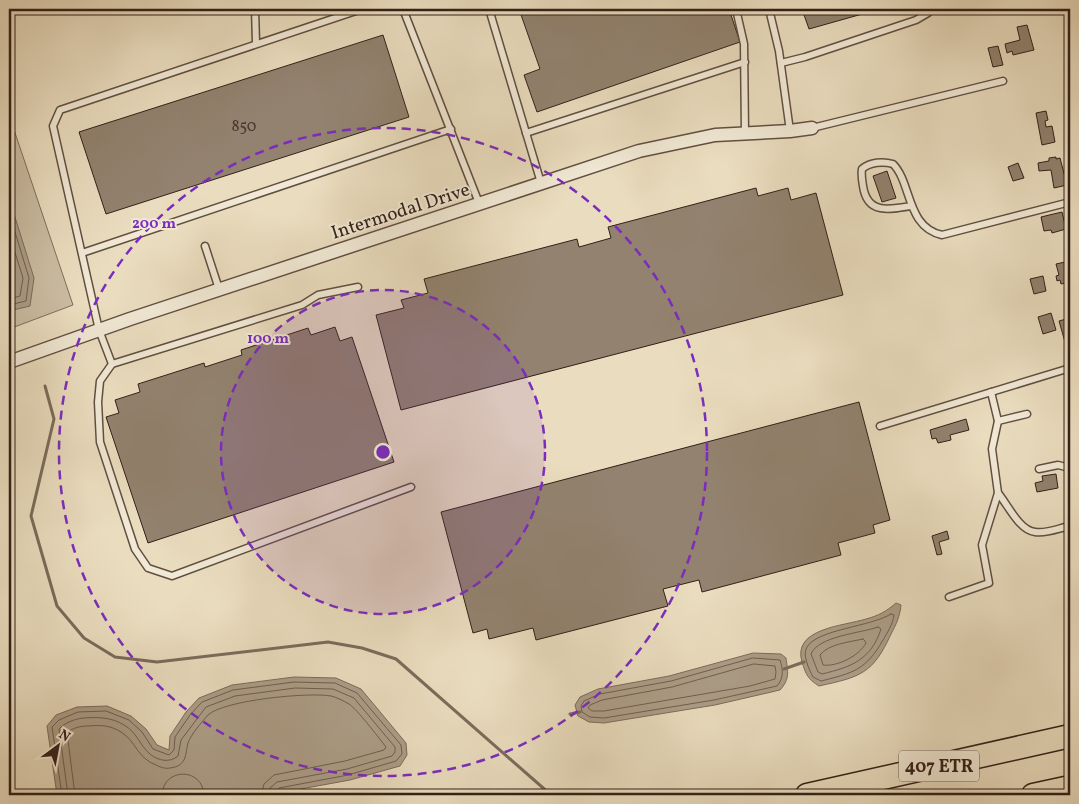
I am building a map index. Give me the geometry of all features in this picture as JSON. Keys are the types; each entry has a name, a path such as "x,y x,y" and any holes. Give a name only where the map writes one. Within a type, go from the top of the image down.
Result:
{"highway":[{"name":"407 ETR","path":"807,795 1070,736"},
{"path":"1033,795 1070,787"}],"street":[{"name":"Intermodal Drive","path":"9,362 219,289 639,151 715,136 790,132 812,128"}],"lane":[{"path":"255,9 256,43"},
{"path":"112,364 99,330 53,126 60,110 362,9"},
{"path":"403,9 479,203"},
{"path":"489,9 541,183"},
{"path":"736,9 744,44 745,134"},
{"path":"769,9 781,63 790,132"},
{"path":"781,63 805,57 916,20 931,9"},
{"path":"526,133 745,62"},
{"path":"812,128 1003,81"},
{"path":"82,253 451,129"},
{"path":"911,206 884,208 870,204 864,195 862,169 867,164 893,164 901,176 911,206 924,226 942,235 1070,202"},
{"path":"204,246 219,289"},
{"path":"358,287 318,296 302,305 112,364 100,381 98,402 100,442 135,549 148,568 172,576 411,488"},
{"path":"880,426 1070,368"},
{"path":"949,597 989,583 982,545 998,493 992,450 998,421 991,392"},
{"path":"998,421 1027,414"},
{"path":"1039,469 1058,465 1070,468"},
{"path":"998,493 1023,527 1034,532 1046,532 1070,526"}],"shaded area":[{"path":"9,115 73,305 9,329"}],"water":[{"path":"9,198 34,278 30,306 9,311"},
{"path":"896,603 901,605 898,620 878,658 871,666 864,672 845,680 819,686 810,679 802,662 801,651 805,642 812,635 822,630 874,616 886,611"},
{"path":"753,653 781,654 786,658 788,675 780,690 715,705 604,723 589,722 578,716 575,705 580,697 598,689 669,676"},
{"path":"294,677 336,678 361,689 406,743 407,755 400,766 350,780 268,795 192,795 183,792 176,795 57,795 47,726 56,715 77,707 107,706 131,716 146,729 157,745 169,750 170,736 186,712 199,698 232,685"}],"building":[{"path":"519,9 729,9 740,42 537,112 524,75 540,69"},
{"path":"802,9 880,9 809,29"},
{"path":"1027,25 1034,50 1013,55 1012,51 1007,53 1005,44 1020,40 1017,27"},
{"path":"383,35 409,117 106,214 79,132"},
{"path":"998,46 1003,65 993,67 988,48"},
{"path":"1046,111 1048,120 1045,121 1046,127 1052,126 1055,142 1042,145 1036,113"},
{"path":"1056,157 1056,159 1060,158 1067,185 1054,188 1051,170 1039,171 1038,163 1049,161 1049,158"},
{"path":"1018,163 1024,178 1013,181 1008,167"},
{"path":"887,171 896,198 882,202 873,176"},
{"path":"756,188 758,196 788,188 791,200 816,193 843,295 401,410 376,315 404,308 401,300 428,293 424,279 577,239 579,247 611,238 608,227"},
{"path":"1062,212 1066,229 1052,233 1051,230 1044,231 1041,217"},
{"path":"1070,261 1070,282 1061,284 1060,280 1057,281 1056,276 1059,275 1056,264"},
{"path":"1043,276 1046,291 1034,294 1030,279"},
{"path":"1051,313 1056,330 1043,334 1038,317"},
{"path":"1070,318 1070,341 1065,342 1059,321"},
{"path":"335,327 340,341 352,337 394,462 148,543 106,417 119,413 115,400 140,392 138,384 204,363 205,367 242,355 241,350 308,328 311,335"},
{"path":"859,402 890,520 873,525 875,533 838,543 841,555 702,592 699,580 663,589 668,606 536,640 533,628 489,639 487,629 473,633 441,512"},
{"path":"966,419 969,430 950,435 951,440 938,443 936,438 932,439 930,430"},
{"path":"1056,474 1058,488 1037,492 1035,483 1043,481 1042,476"},
{"path":"947,531 949,539 939,542 942,554 937,555 932,536"}],"waterway":[{"path":"45,386 54,419 31,516 57,606 84,638 115,657 157,662 328,642 362,648 396,659 550,794"},
{"path":"784,669 804,662"},
{"path":"570,714 580,712"}]}
